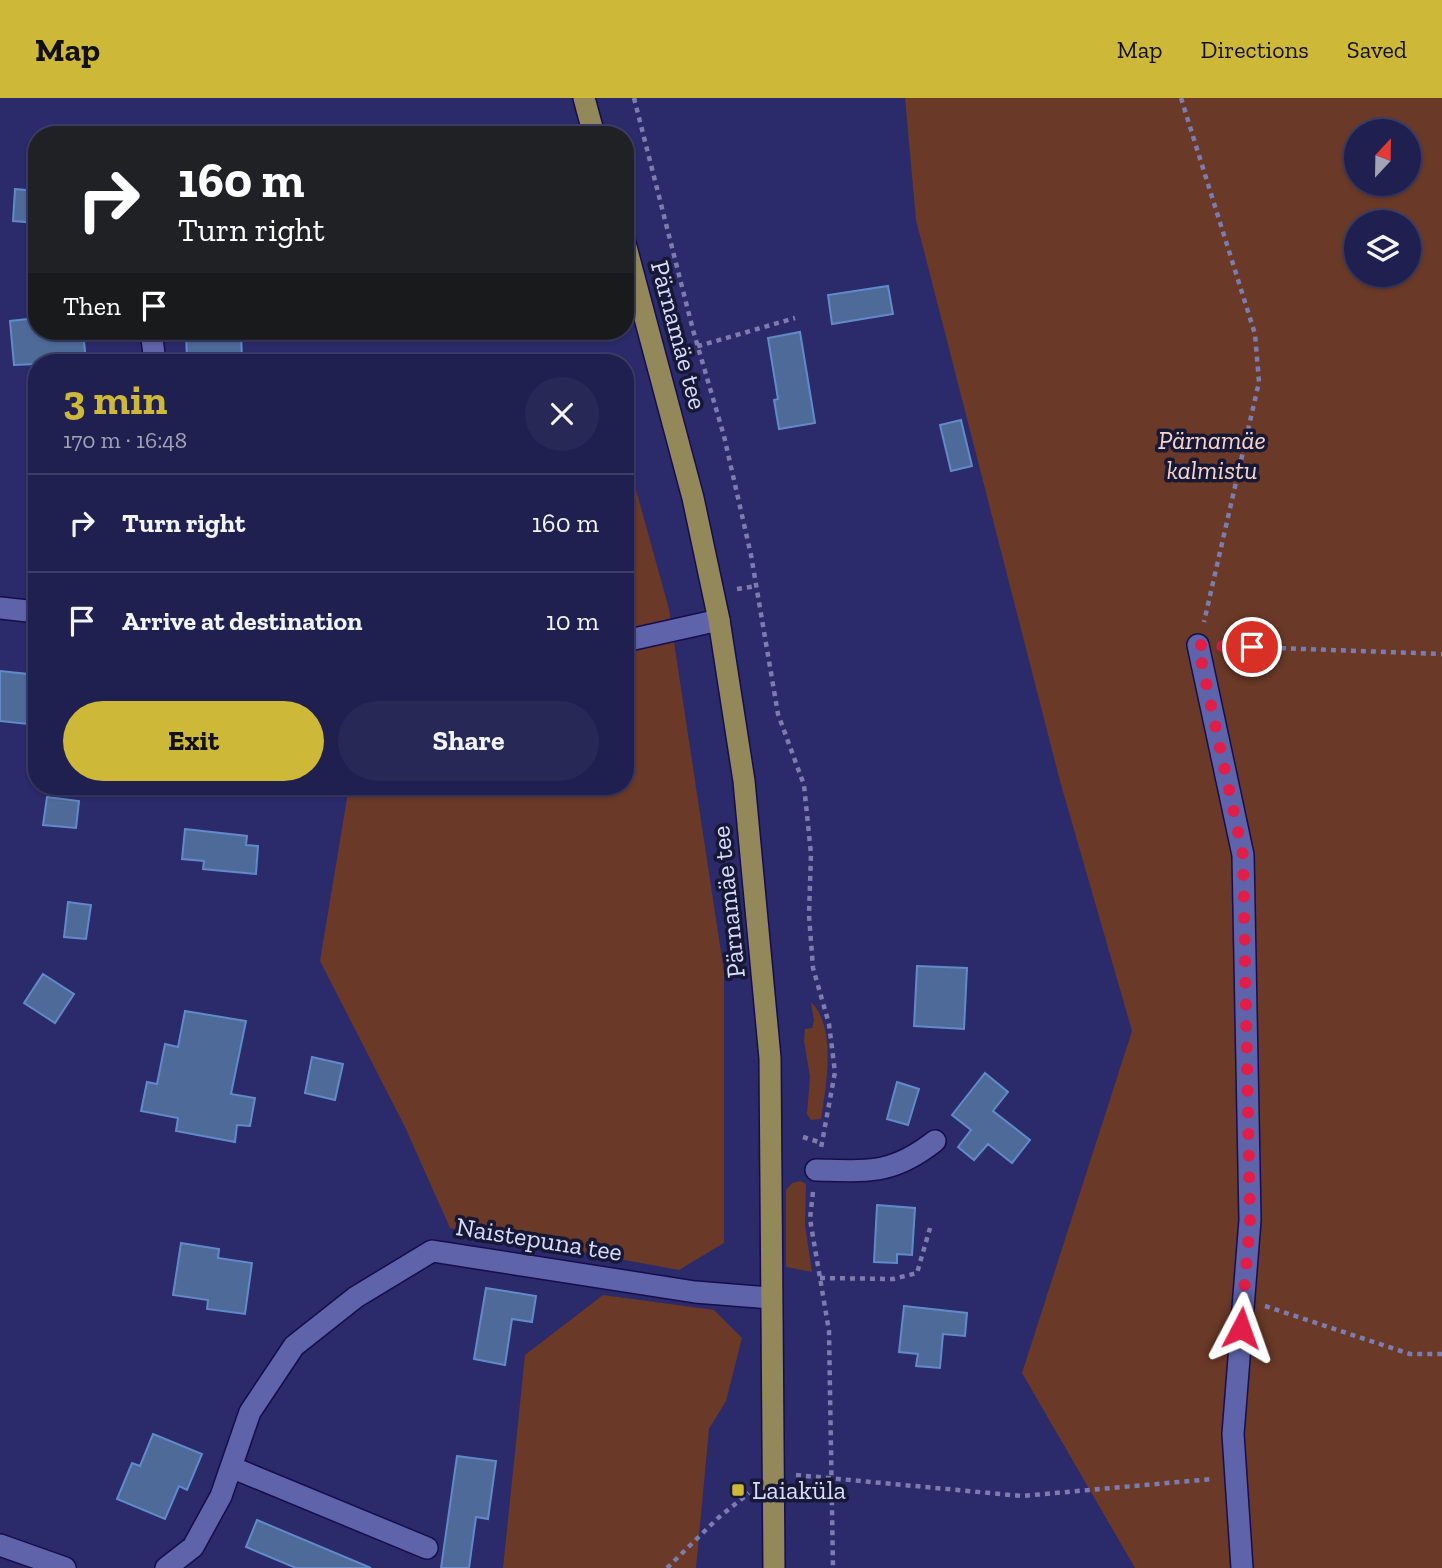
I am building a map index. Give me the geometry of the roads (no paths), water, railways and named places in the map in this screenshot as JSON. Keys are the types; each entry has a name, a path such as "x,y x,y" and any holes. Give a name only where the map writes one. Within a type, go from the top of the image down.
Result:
{"main road":[{"path":"584,98 592,126"},
{"name":"Pärnamäe tee","path":"634,276 693,498 719,620 744,780 768,1018 774,1568"}],"street":[{"path":"0,608 28,611"},
{"path":"634,639 719,620"},
{"path":"1198,645 1243,855 1250,1220 1233,1434 1242,1568"},
{"path":"816,1170 883,1169 911,1160 935,1140"},
{"name":"Naistepuna tee","path":"166,1568 193,1547 221,1496 250,1412 294,1346 356,1297 432,1251 695,1292 771,1298"},
{"path":"231,1467 427,1548"},
{"path":"0,1545 65,1568"}],"place":[{"name":"Laiaküla","path":"738,1490"}],"park label":[{"name":"Pärnamäe kalmistu","path":"1212,455"}]}
